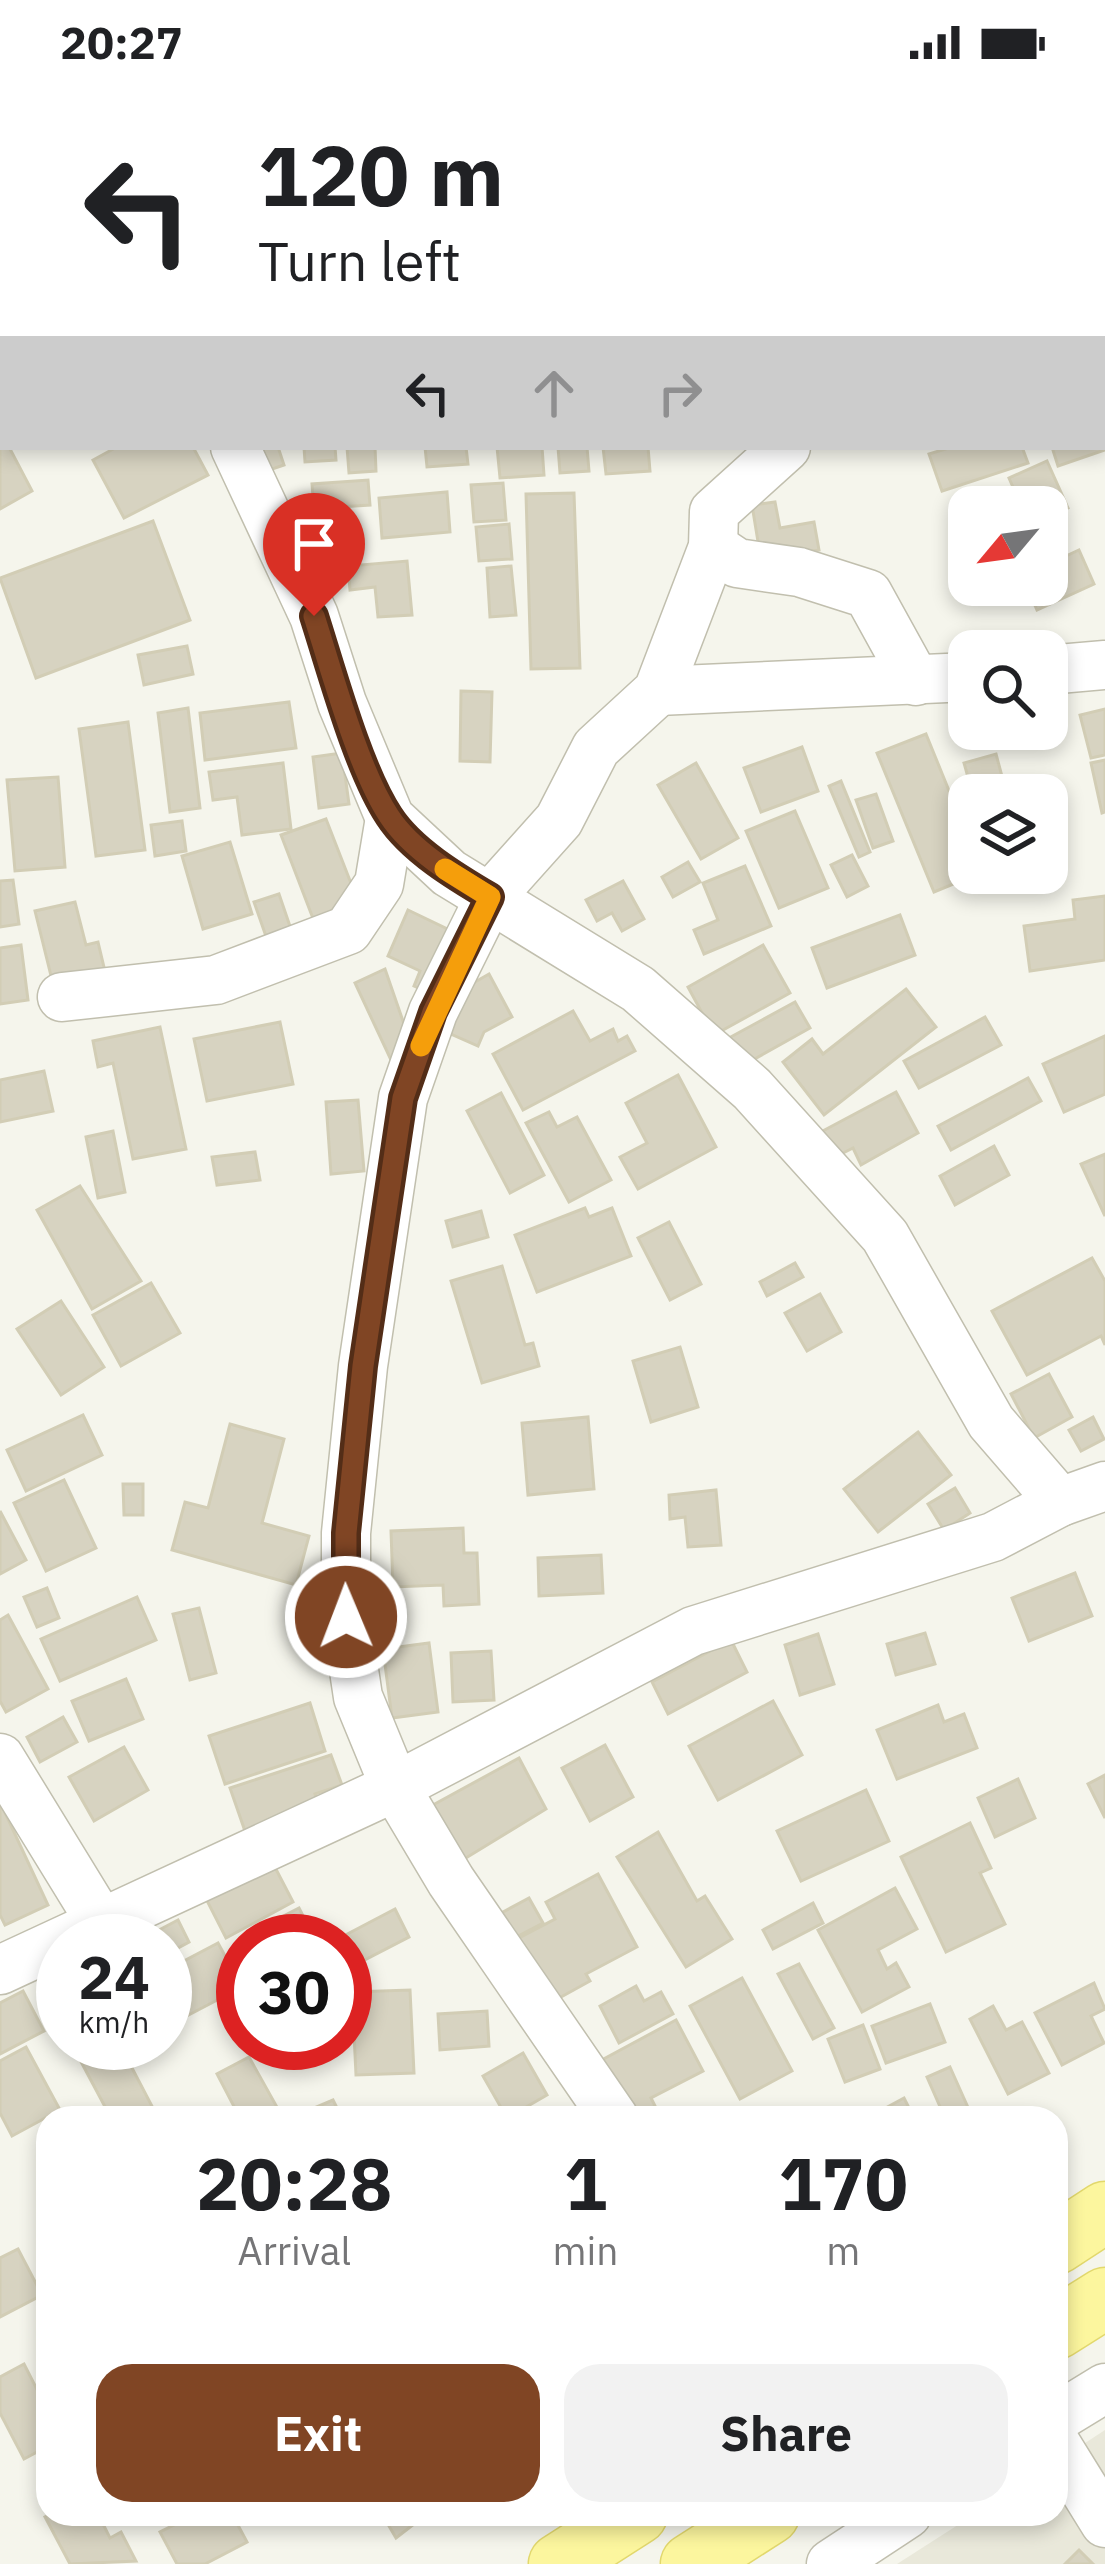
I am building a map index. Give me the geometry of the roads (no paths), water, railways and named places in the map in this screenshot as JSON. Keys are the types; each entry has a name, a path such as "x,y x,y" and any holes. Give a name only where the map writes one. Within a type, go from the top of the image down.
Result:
{"main road":[{"path":"1068,2236 1105,2212"},
{"path":"1068,2322 1104,2299"},
{"path":"560,2564 619,2526"},
{"path":"691,2564 750,2526"}],"street":[{"path":"117,1914 395,1787 693,1631 993,1537 1082,1494 992,1422 885,1236 752,1089 638,988 449,873 390,818 341,703 314,616 236,450"},
{"path":"606,2106 451,1881 395,1787 358,1697 346,1617 346,1533 358,1414 403,1098 433,1012 490,897 559,820 596,748 658,691 713,547 714,512 783,450"},
{"path":"713,547 737,563 799,572 868,594 916,681"},
{"path":"1068,668 1105,665"},
{"path":"658,691 948,679"},
{"path":"62,997 215,980 348,930 379,884 390,818"},
{"path":"0,1758 95,1914"},
{"path":"0,1970 36,1953"},
{"path":"1068,2411 1105,2389"},
{"path":"1068,2463 1105,2523"},
{"path":"831,2564 889,2526"}]}
